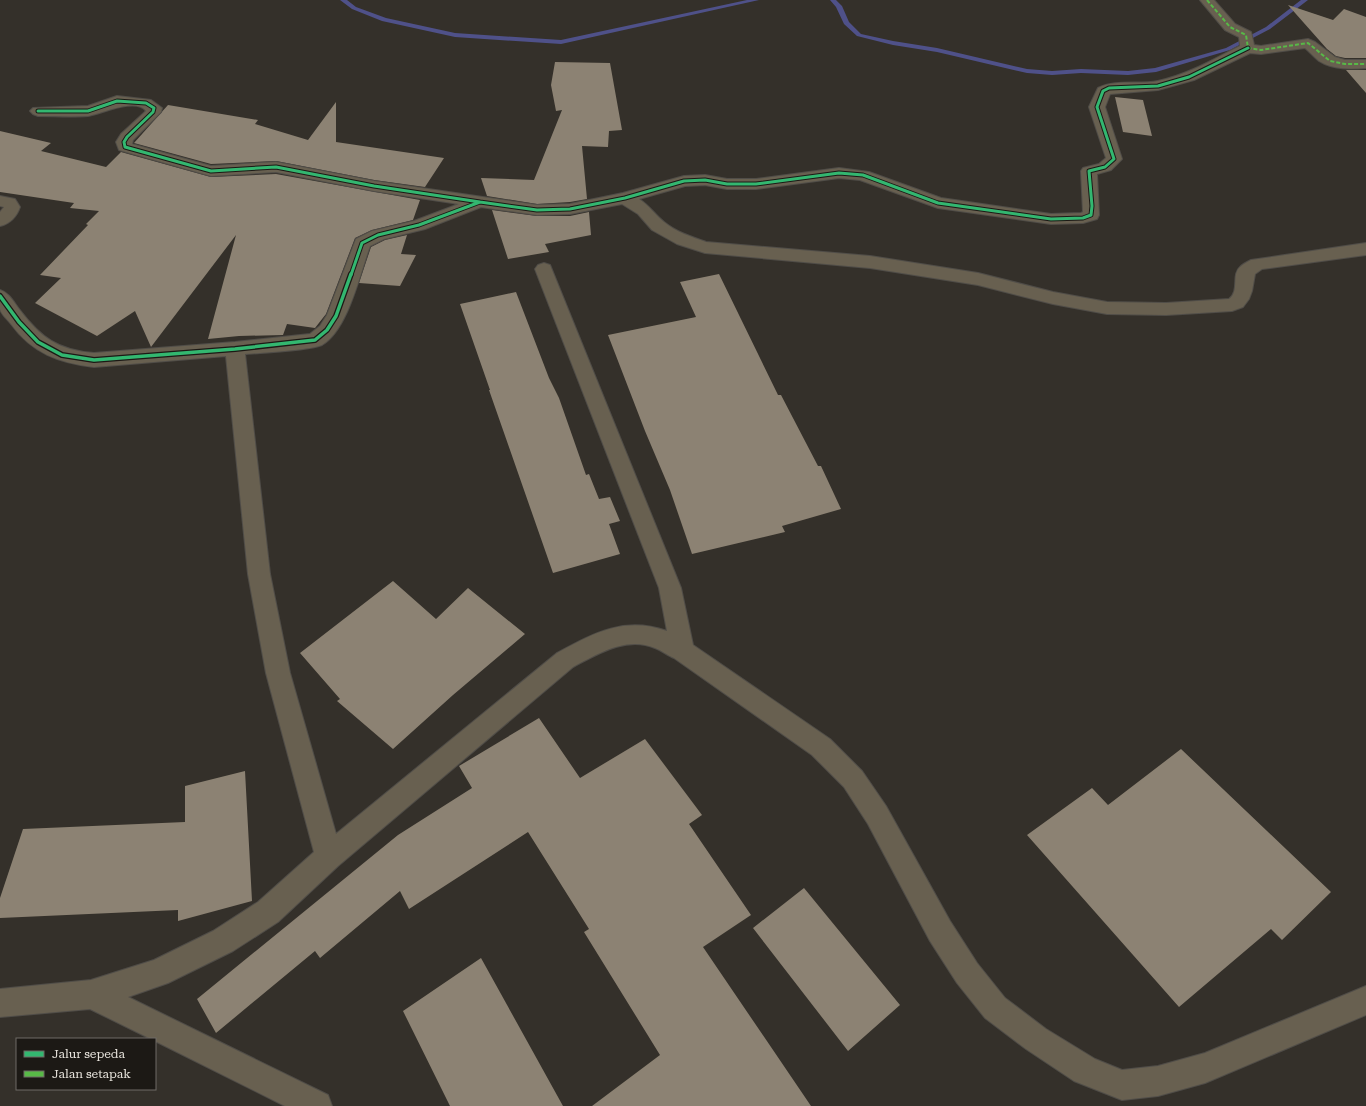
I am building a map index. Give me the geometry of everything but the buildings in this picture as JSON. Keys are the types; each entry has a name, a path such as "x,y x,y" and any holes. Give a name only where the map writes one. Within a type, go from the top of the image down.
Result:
{"street":[{"path":"1207,0 1230,27 1246,35 1246,43 1248,48"},
{"path":"38,111 88,111 98,109 117,101 146,103 154,108 153,112 127,137 124,142 125,147 211,171 276,167 374,186 543,210 570,208 625,198 684,181 705,180 727,184 756,184 821,174 839,173 863,175 938,203 1051,219 1083,218 1091,215 1092,210 1089,172 1106,166 1114,159 1097,107 1103,91 1109,88 1158,86 1189,77 1248,48 1261,50 1308,43 1314,46 1324,57 1336,63 1366,64"},
{"path":"625,198 644,210 658,226 683,240 705,247 870,262 978,279 1053,298 1107,308 1166,309 1232,305 1239,303 1242,298 1246,271 1257,264 1366,249"},
{"path":"0,201 9,203 12,207 10,212 0,221"},
{"path":"0,296 33,338 60,355 75,359 94,360 235,349 315,340 327,330 336,316 362,243 378,234 419,225 480,202"},
{"path":"544,270 670,588 682,651"},
{"path":"235,349 260,582 278,673 329,857"},
{"path":"0,1003 91,994 158,973 223,941 268,912 329,857 565,660 601,641 628,633 657,638 682,651 821,747 853,779 877,815 940,931 967,973 995,1008 1036,1040 1085,1070 1122,1085 1158,1081 1205,1068 1366,1000"},
{"path":"91,994 317,1106"}],"waterway":[{"path":"343,0 354,8 384,20 455,35 561,42 756,0"},
{"path":"833,0 839,6 846,23 859,35 893,43 937,50 1027,71 1052,73 1081,71 1128,73 1156,70 1228,49 1268,28 1305,0"}],"marked path":[{"path":"1207,0 1230,27 1246,35 1246,43 1248,48 1261,50 1308,43 1330,61 1345,64 1366,64"}],"cycle path":[{"path":"0,296 19,322 38,342 62,355 94,360 235,349 315,340 327,330 336,316 362,243 378,235 419,225 480,202 537,210 570,209 625,198 684,181 705,180 727,184 756,184 821,174 839,173 863,175 938,203 1051,219 1083,218 1091,215 1092,206 1089,171 1105,167 1114,159 1097,107 1103,91 1109,88 1158,86 1189,77 1248,48"},
{"path":"38,111 88,111 98,109 117,101 146,103 154,108 153,112 127,137 124,142 125,147 211,171 276,167 374,186 480,202"}]}
